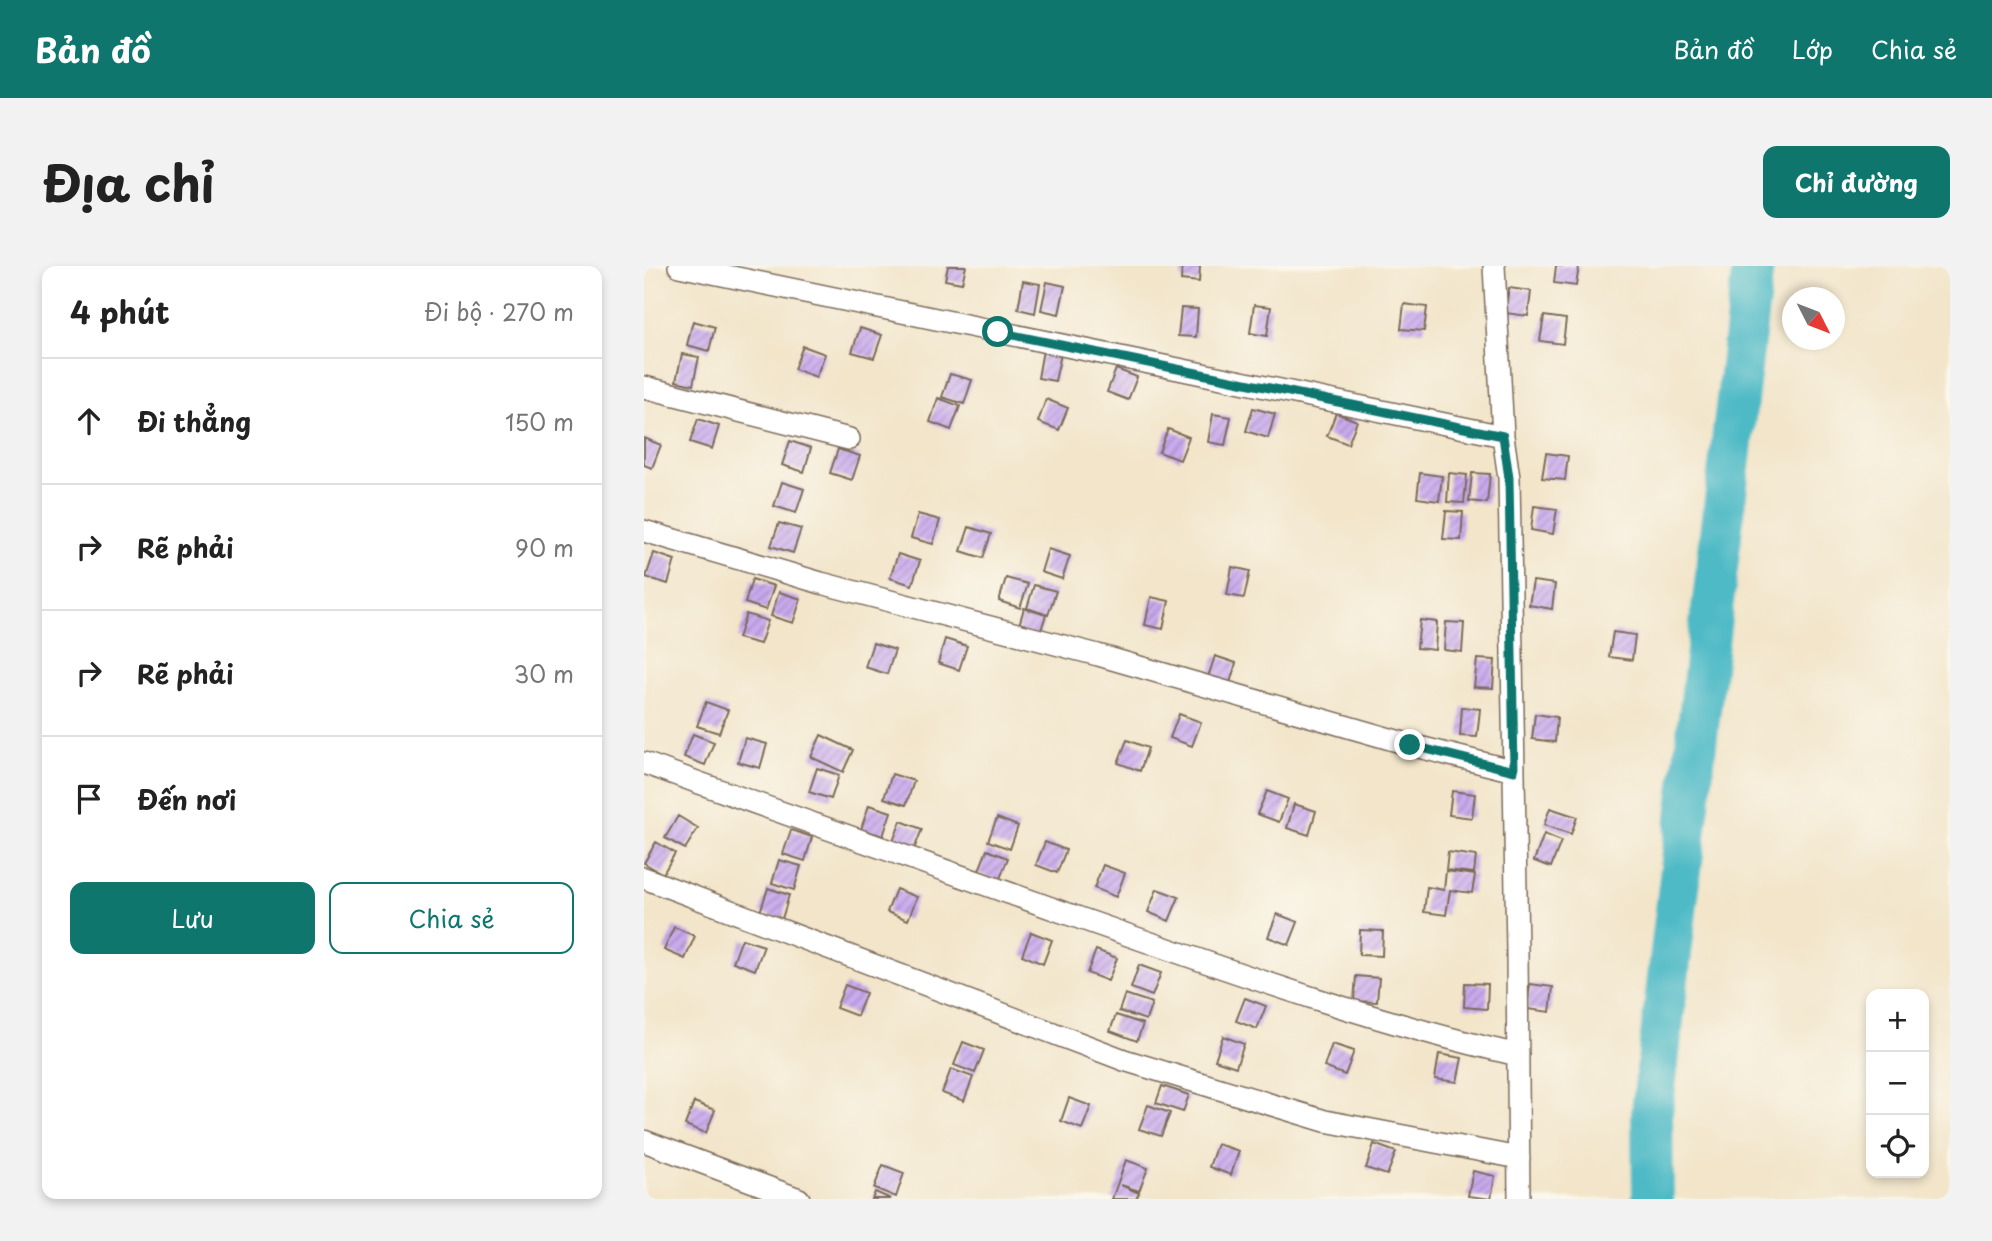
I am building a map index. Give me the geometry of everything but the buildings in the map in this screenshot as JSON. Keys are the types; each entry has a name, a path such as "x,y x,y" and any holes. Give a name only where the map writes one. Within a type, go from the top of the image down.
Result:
{"street":[{"path":"679,266 1503,436"},
{"path":"1494,266 1503,436 1509,478 1519,1199"},
{"path":"644,387 849,439"},
{"path":"644,531 821,583 1098,655 1410,745 1514,771"},
{"path":"644,763 1190,958 1394,1024 1518,1055"},
{"path":"644,878 1124,1060 1325,1121 1519,1158"},
{"path":"644,1141 799,1199"}],"waterway":[{"path":"1653,1199 1652,1112 1753,266"}],"route":[{"path":"998,332 1503,436 1509,478 1514,771 1410,745"}]}
